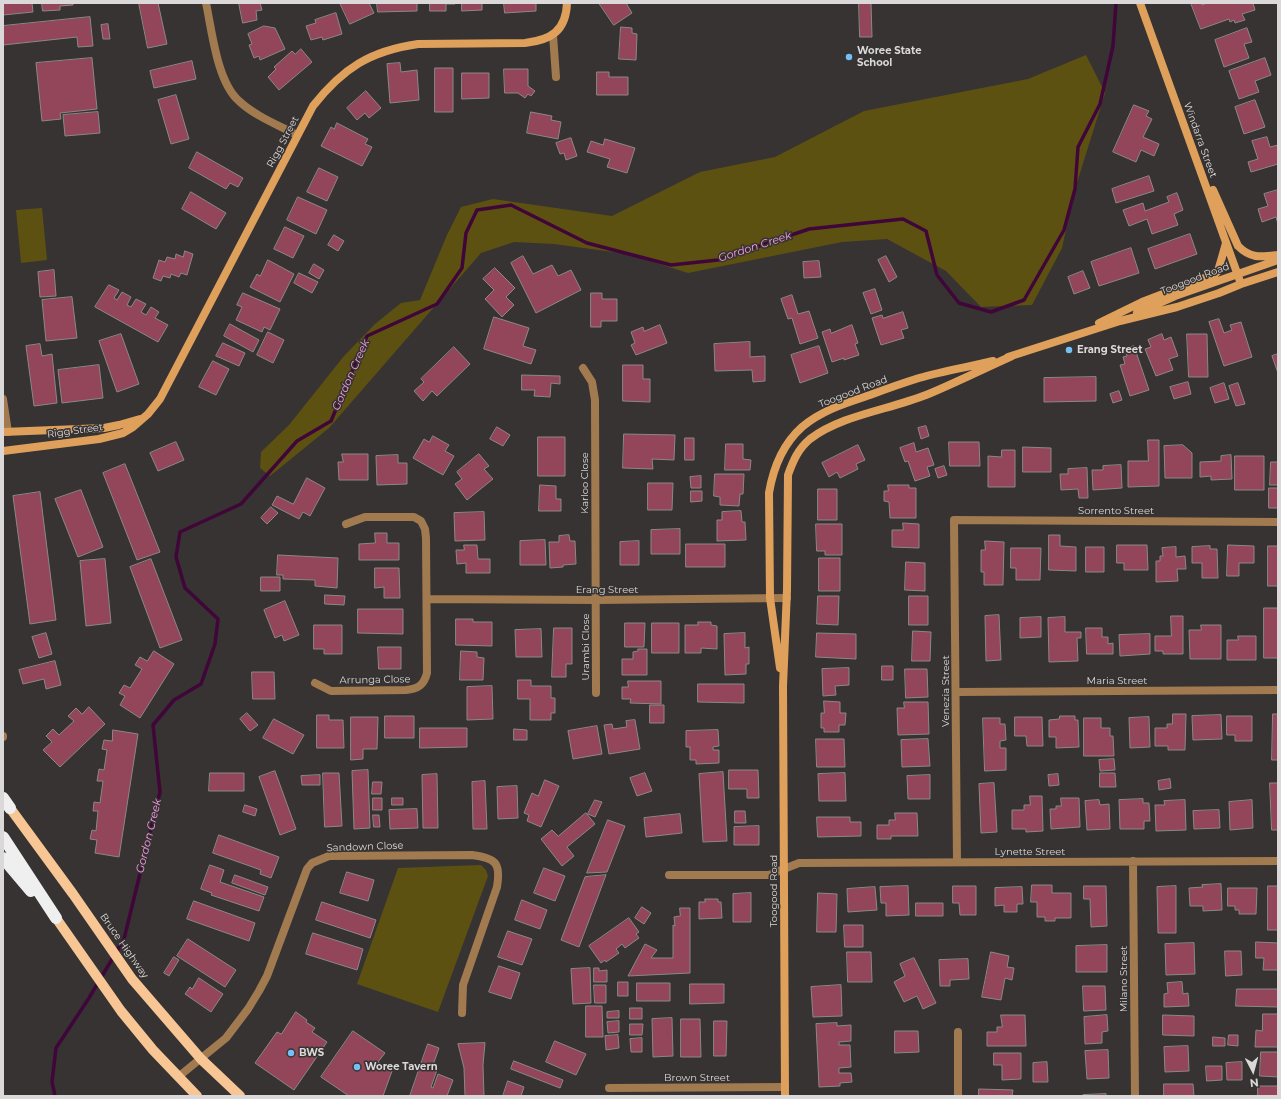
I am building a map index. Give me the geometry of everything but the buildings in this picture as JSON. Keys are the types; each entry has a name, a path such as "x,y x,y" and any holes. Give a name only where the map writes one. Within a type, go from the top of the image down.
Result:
{"highway":[{"path":"3,837 56,918"},
{"path":"3,858 11,869 56,918"}],"main road":[{"name":"Bruce Highway","path":"7,803 74,894 132,979 201,1058 240,1096"},
{"path":"56,918 121,1011 153,1050 197,1096"}],"street":[{"path":"206,3 220,70 232,92 238,100 253,111 297,135"},
{"path":"556,78 553,35 564,23 567,12 567,3"},
{"name":"Windarra Street","path":"1140,3 1241,284"},
{"name":"Rigg Street","path":"3,451 105,438 123,433 133,427 155,407 313,106 327,89 355,65 389,49 418,44 525,43 539,42 553,35"},
{"path":"1183,121 1238,246 1245,253 1251,256 1258,257 1278,255"},
{"path":"1072,337 1142,302 1215,274 1218,271 1226,243"},
{"name":"Toogood Road","path":"1120,321 1176,296 1278,260"},
{"name":"Toogood Road","path":"783,686 770,598 769,493 772,477 778,460 789,442 801,428 830,408 920,378 1012,356 1120,321 1177,307 1278,272"},
{"name":"Toogood Road","path":"785,1096 783,686 787,598 788,475 799,450 809,440 832,426 926,395 1012,356"},
{"name":"Karloo Close","path":"583,368 592,382 595,400 596,600"},
{"path":"3,399 5,432 3,440"},
{"name":"Rigg Street","path":"5,432 84,429 114,426 145,417"},
{"path":"84,429 85,440"},
{"name":"Arrunga Close","path":"315,683 331,691 414,690 421,686 427,673 426,538 425,528 422,521 414,517 366,517 346,524"},
{"name":"Sorrento Street","path":"954,520 1278,522"},
{"name":"Venezia Street","path":"954,520 957,862"},
{"name":"Erang Street","path":"427,599 596,600 787,598"},
{"name":"Urambi Close","path":"596,600 596,694"},
{"name":"Maria Street","path":"956,692 1278,690"},
{"name":"Sandown Close","path":"178,1077 226,1038 248,1009 267,976 307,869 312,863 329,856 472,855 487,857 497,865 499,874 497,887 463,985 462,1013"},
{"name":"Milano Street","path":"1133,861 1135,1096"},
{"name":"Lynette Street","path":"669,875 769,875 799,863 1278,861"},
{"path":"958,1032 958,1096"},
{"name":"Brown Street","path":"609,1088 785,1087"}],"shaded area":[{"path":"1086,55 1105,93 1075,189 1062,248 1032,305 981,307 946,271 887,239 842,242 688,273 628,254 554,244 514,242 481,253 329,428 270,476 260,468 261,452 289,425 344,356 375,324 401,303 420,300 447,235 461,207 493,199 612,216 700,172 775,157 864,111 1028,79"},
{"path":"42,208 47,260 21,263 16,210"},
{"path":"481,865 486,870 488,876 438,1012 357,984 398,868"}],"waterway":[{"name":"Gordon Creek","path":"55,1096 52,1082 56,1048 89,998 124,939 160,792 153,725 174,700 201,684 215,644 218,619 185,588 176,557 180,532 241,504 297,441 331,421 367,336 437,304 462,268 466,233 477,210 511,205 587,243 671,265 718,260 809,229 903,219 926,231 937,275 959,303 991,312 1024,300 1064,230 1075,189 1078,147 1100,104 1113,46 1116,3"}],"place":[{"name":"Woree State School","path":"849,57"},
{"name":"Erang Street","path":"1069,350"},
{"name":"BWS","path":"291,1053"},
{"name":"Woree Tavern","path":"357,1067"}]}
